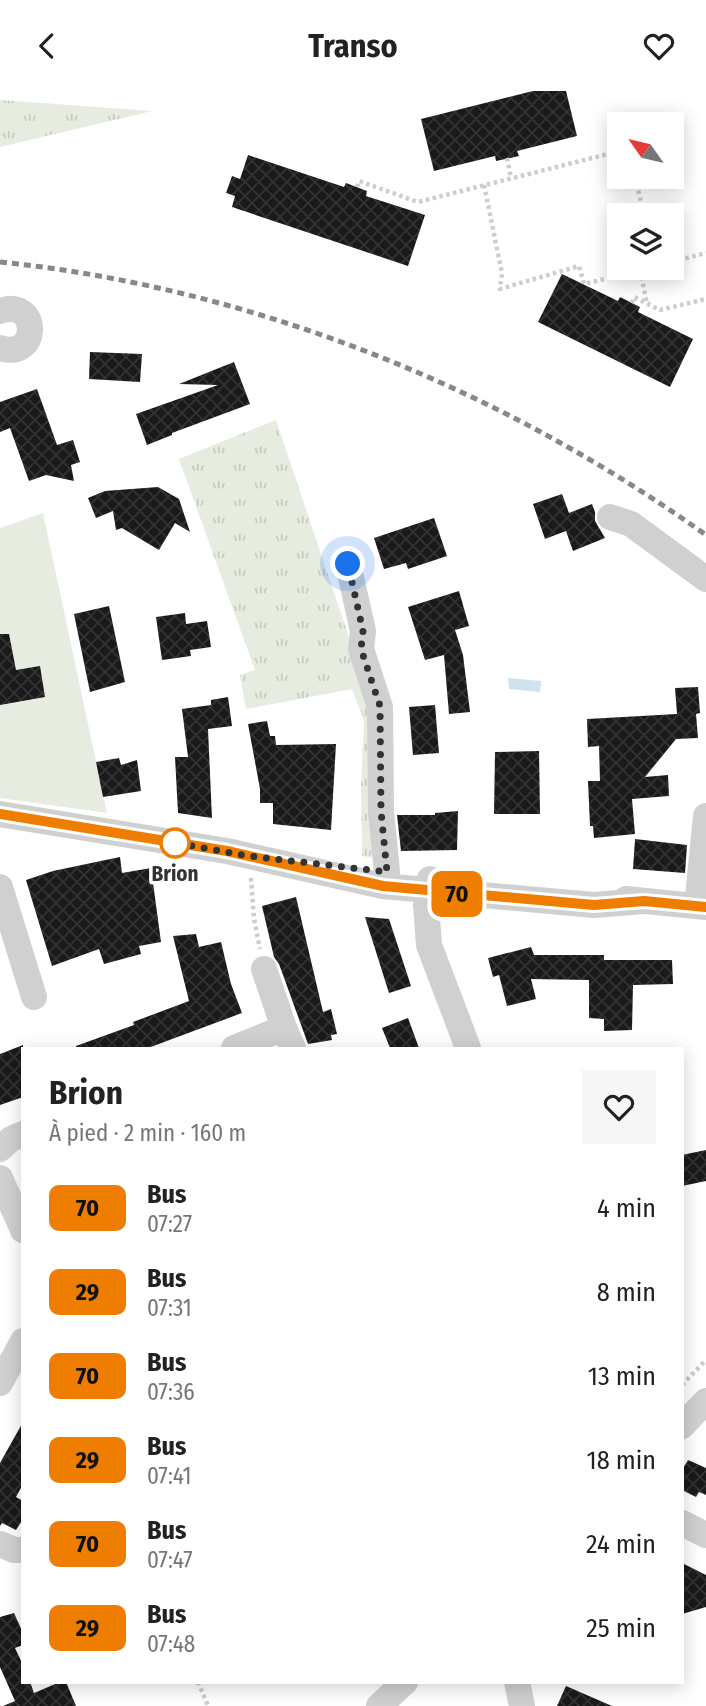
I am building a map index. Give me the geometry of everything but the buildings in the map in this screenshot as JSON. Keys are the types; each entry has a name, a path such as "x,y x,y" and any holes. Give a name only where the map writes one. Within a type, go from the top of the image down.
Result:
{"street":[{"path":"0,311 9,308 22,312 30,322 31,329 21,347 14,350 0,348"},
{"path":"610,517 632,524 706,579"},
{"path":"348,564 363,631 361,649 380,706 381,811 387,872"},
{"path":"0,814 249,856 387,872 429,885"},
{"path":"249,856 367,883 429,885 594,905 644,901 702,907 706,816"},
{"path":"429,885 426,924 429,945 468,1047"},
{"path":"0,887 34,997"},
{"path":"239,1047 288,1038 264,969"},
{"path":"0,1149 11,1139 21,1135"},
{"path":"0,1178 21,1225"},
{"path":"0,1383 21,1345"},
{"path":"684,1424 706,1401"},
{"path":"684,1524 706,1535"},
{"path":"0,1544 21,1550"},
{"path":"379,1706 403,1684"},
{"path":"517,1684 522,1706"}],"path":[{"path":"357,187 359,181 418,202 607,154"},
{"path":"507,158 512,178"},
{"path":"484,185 502,273 500,289 579,266 584,284 607,278"},
{"path":"684,259 706,253"},
{"path":"642,280 647,304"},
{"path":"632,303 634,297 660,310 706,299"},
{"path":"249,856 254,919 264,969"},
{"path":"684,1383 706,1360"},
{"path":"199,1684 208,1706"}],"green space":[{"path":"0,100 152,111 0,147"},
{"path":"276,420 368,694 374,858 362,856 364,720 352,689 246,709 240,675 255,670 179,459"},
{"path":"43,513 107,813 0,798 0,528"}],"water":[{"path":"508,678 541,681 540,692 509,689"}],"railway":[{"path":"0,262 95,275 188,295 280,321 371,353 459,391 544,434 627,482 706,535"}],"bus line":[{"name":"70","path":"0,814 227,851 383,886 594,905 644,901 706,907"}],"place":[{"name":"Brion","path":"175,843"}],"route":[{"path":"175,843 171,842 249,856 387,872 381,811 380,706 361,649 363,631 348,564"}]}
